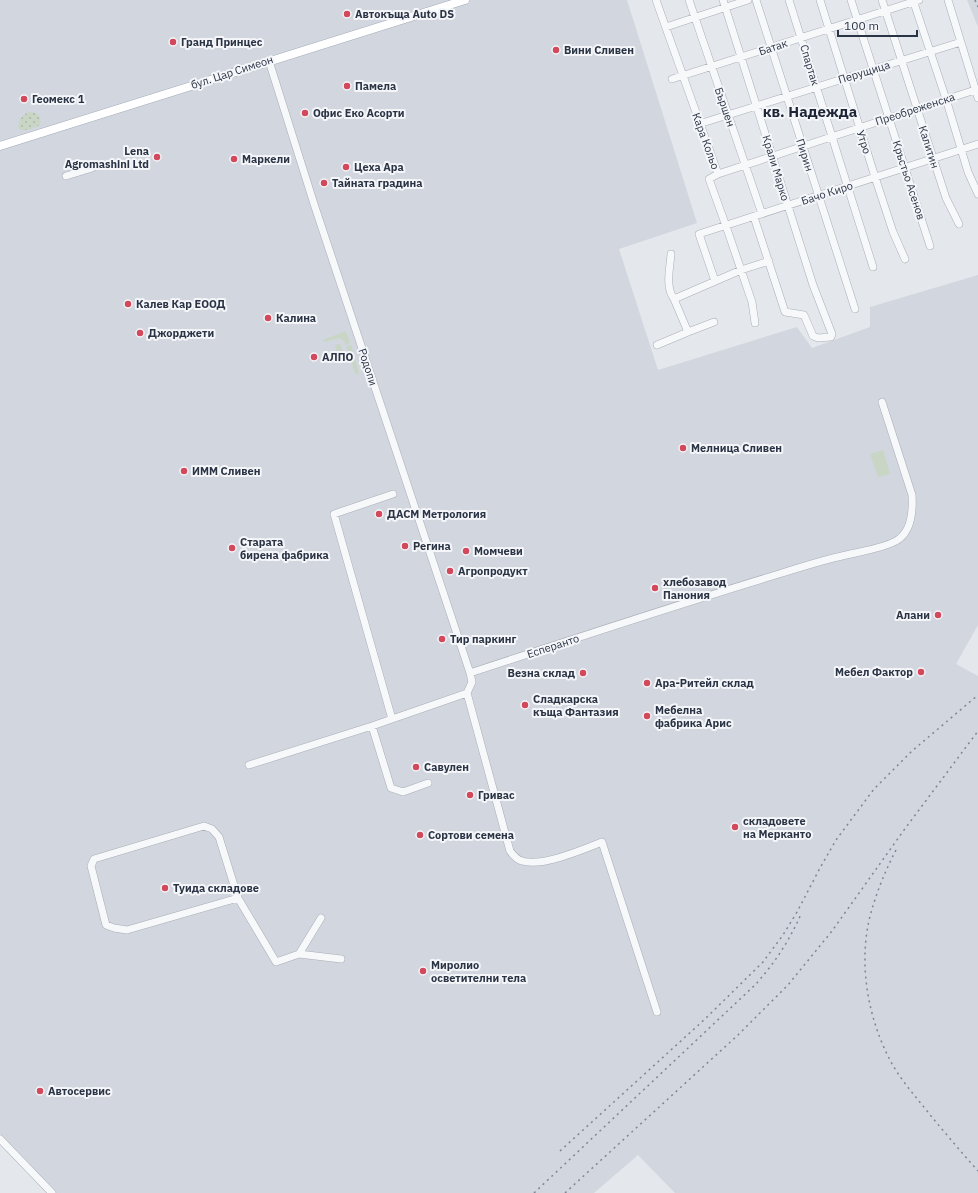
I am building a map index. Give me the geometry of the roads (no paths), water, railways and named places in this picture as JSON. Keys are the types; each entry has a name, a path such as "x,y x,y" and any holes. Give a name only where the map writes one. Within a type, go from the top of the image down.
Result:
{"main road":[{"name":"бул. Цар Симеон","path":"0,146 465,0"}],"street":[{"name":"Кара Кольо","path":"656,0 718,174 709,179 752,302 755,323"},
{"name":"Бършен","path":"688,0 762,214"},
{"path":"666,27 724,4 748,0"},
{"name":"Пирин","path":"756,0 855,309"},
{"name":"Спартак","path":"789,0 873,267"},
{"name":"Утро","path":"820,0 859,128 893,232 905,259"},
{"name":"Кръстьо Асенов","path":"850,0 930,246"},
{"name":"Калитин","path":"882,0 946,198 959,224"},
{"path":"915,0 968,172 978,194"},
{"name":"Батак","path":"672,79 915,0"},
{"path":"948,0 978,98"},
{"name":"Крали Марко","path":"724,4 813,285 832,334 831,337 812,336 804,315 785,312 769,261"},
{"name":"Перущица","path":"699,124 961,42"},
{"name":"Родопи","path":"269,61 314,204 470,673"},
{"name":"Преобреженска","path":"718,174 976,90"},
{"name":"Бачо Киро","path":"714,281 700,234 978,144"},
{"path":"66,176 92,168"},
{"path":"674,299 741,270 769,261 754,217"},
{"path":"671,254 668,286 670,294 674,299 688,332"},
{"path":"657,345 714,322"},
{"name":"Есперанто","path":"470,673 754,581 813,563 876,548 896,540 905,533 910,523 913,508 912,495 882,402"},
{"path":"392,719 334,514 393,494"},
{"path":"470,673 472,682 467,693 510,851 521,861 534,863 561,857 602,842 657,1012"},
{"path":"250,765 372,726 467,693"},
{"path":"372,726 391,788 403,792 428,783"},
{"path":"238,898 127,930 114,928 106,925 91,866 94,859 204,826 212,830 220,837 238,898 276,962 299,954 340,959"},
{"path":"299,954 321,918"},
{"path":"0,1139 52,1193"}],"railway":[{"path":"975,0 978,7"},
{"path":"560,1151 705,1019 763,962 783,935 797,912 836,840 874,789 912,751 978,695"},
{"path":"565,1193 738,1035 788,985 832,931 904,830 978,731"},
{"path":"896,850 889,864 872,909 868,928 865,948 865,968 870,1007 883,1045 895,1069 931,1116 978,1171"},
{"path":"534,1193 755,985 769,969 781,951 801,914"}],"place":[{"name":"Автокъща Auto DS","path":"347,14"},
{"name":"Гранд Принцес","path":"173,42"},
{"name":"Вини Сливен","path":"556,50"},
{"name":"Памела","path":"347,86"},
{"name":"Геомекс 1","path":"24,99"},
{"name":"Офис Еко Асорти","path":"305,113"},
{"name":"Lena Agromashini Ltd","path":"157,157"},
{"name":"Маркели","path":"234,159"},
{"name":"Цеха Ара","path":"346,167"},
{"name":"Тайната градина","path":"324,183"},
{"name":"Калев Кар ЕООД","path":"128,304"},
{"name":"Калина","path":"268,318"},
{"name":"Джорджети","path":"140,333"},
{"name":"АЛПО","path":"314,357"},
{"name":"Мелница Сливен","path":"683,448"},
{"name":"ИММ Сливен","path":"184,471"},
{"name":"ДАСМ Метрология","path":"379,514"},
{"name":"Регина","path":"405,546"},
{"name":"Старата бирена фабрика","path":"232,548"},
{"name":"Момчеви","path":"466,551"},
{"name":"Агропродукт","path":"450,571"},
{"name":"хлебозавод Панония","path":"655,588"},
{"name":"Алани","path":"938,615"},
{"name":"Тир паркинг","path":"442,639"},
{"name":"Мебел Фактор","path":"921,672"},
{"name":"Везна склад","path":"583,673"},
{"name":"Ара-Ритейл склад","path":"647,683"},
{"name":"Сладкарска къща Фантазия","path":"525,705"},
{"name":"Мебелна фабрика Арис","path":"647,716"},
{"name":"Савулен","path":"416,767"},
{"name":"Гривас","path":"470,795"},
{"name":"складовете на Мерканто","path":"735,827"},
{"name":"Сортови семена","path":"420,835"},
{"name":"Туида складове","path":"165,888"},
{"name":"Миролио осветителни тела","path":"423,971"},
{"name":"Автосервис","path":"40,1091"}],"district":[{"name":"кв. Надежда","path":"810,111"}]}
